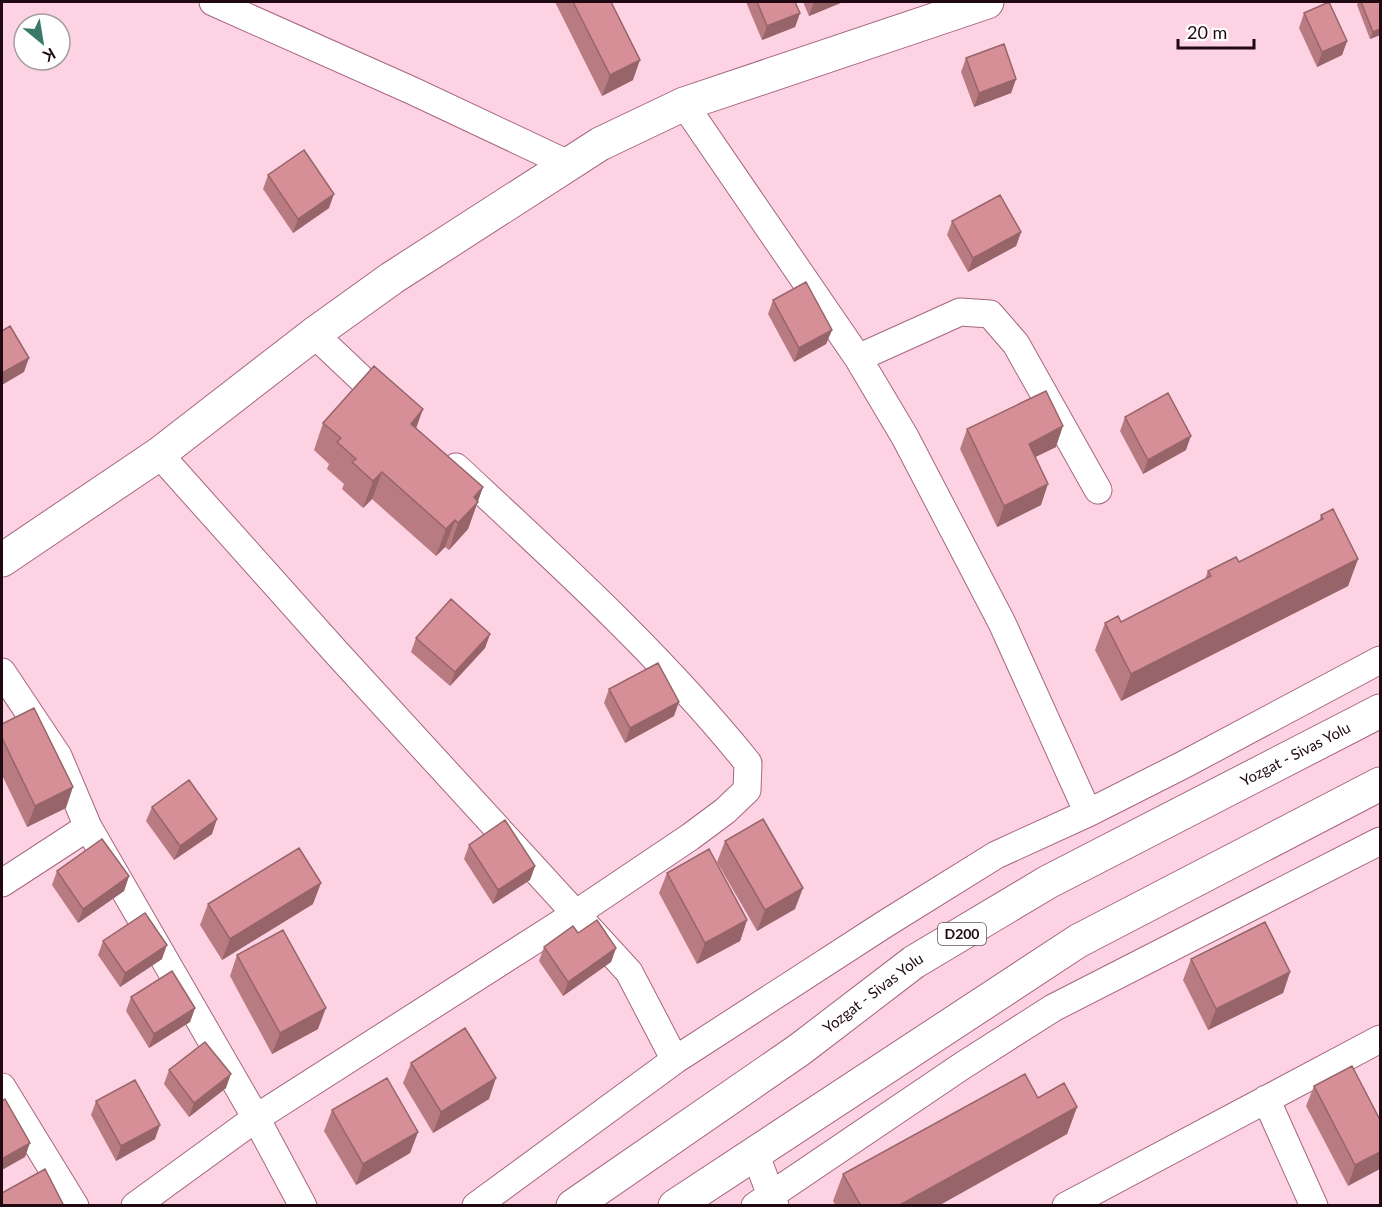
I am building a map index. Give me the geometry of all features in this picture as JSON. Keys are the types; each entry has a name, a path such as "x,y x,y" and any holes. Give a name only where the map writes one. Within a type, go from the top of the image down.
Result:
{"main road":[{"path":"2,560 159,454 314,334 392,278 600,144 684,104 987,2"},
{"name":"Yozgat - Sivas Yolu","path":"573,1206 799,1050 914,962 1048,882 1380,711"},
{"path":"675,1206 1078,941 1380,784"}],"street":[{"path":"213,2 413,91 568,164"},
{"path":"684,104 858,358 905,437 1002,623 1088,813"},
{"path":"858,358 960,312 990,314 1016,344 1098,490"},
{"path":"314,334 409,424"},
{"path":"135,1206 256,1118 577,913 690,837 725,811 747,790 748,763 711,717 626,626 435,448"},
{"path":"159,454 335,651 629,972 675,1060"},
{"path":"476,1206 675,1060 996,855 1088,813 1183,765 1380,660"},
{"path":"2,672 58,756 88,827 256,1118 303,1206"},
{"path":"2,883 88,827"},
{"path":"755,1153 767,1202 971,1060 1053,1008 1380,841"},
{"path":"1066,1206 1380,1039"},
{"path":"2,1087 75,1206"},
{"path":"1266,1099 1314,1206"}],"building":[{"path":"573,2 611,2 640,60 610,75"},
{"path":"757,2 795,2 800,13 767,26"},
{"path":"1329,2 1347,41 1322,52 1304,13"},
{"path":"1361,2 1380,2 1380,29 1373,32"},
{"path":"1004,44 1016,79 979,93 966,58"},
{"path":"304,150 334,194 298,219 268,175"},
{"path":"1000,195 1021,232 973,258 952,221"},
{"path":"806,282 832,330 799,348 773,300"},
{"path":"10,326 29,358 2,373 2,331"},
{"path":"374,366 423,409 411,424 483,487 474,497 478,502 458,523 455,520 446,529 382,472 373,481 352,462 356,459 337,442 341,438 323,423"},
{"path":"1046,391 1063,426 1029,444 1048,484 1004,506 967,429"},
{"path":"1168,393 1191,436 1148,460 1125,417"},
{"path":"1333,509 1358,559 1131,674 1105,623 1118,616 1121,622 1211,576 1208,571 1236,557 1239,562 1323,519 1321,515"},
{"path":"451,599 490,634 455,672 416,638"},
{"path":"658,663 679,702 630,728 609,689"},
{"path":"34,708 73,787 35,806 2,738 2,724"},
{"path":"189,780 217,819 180,846 152,807"},
{"path":"763,819 803,888 765,910 725,841"},
{"path":"505,820 535,866 498,890 469,845"},
{"path":"102,839 129,876 83,909 57,871"},
{"path":"299,848 321,883 230,939 208,904"},
{"path":"709,849 747,920 705,943 667,873"},
{"path":"145,913 167,945 125,973 103,941"},
{"path":"597,920 616,948 568,982 544,947 573,926 578,933"},
{"path":"1265,922 1290,972 1216,1009 1191,959"},
{"path":"283,930 326,1008 280,1033 237,955"},
{"path":"172,971 195,1008 154,1034 131,997"},
{"path":"465,1028 496,1078 441,1112 411,1063"},
{"path":"205,1042 231,1074 194,1103 169,1070"},
{"path":"1352,1066 1380,1120 1380,1152 1355,1165 1314,1086"},
{"path":"1025,1074 1038,1098 1064,1083 1077,1107 898,1206 861,1206 843,1174"},
{"path":"387,1078 418,1132 363,1164 332,1110"},
{"path":"135,1080 160,1125 121,1146 96,1101"},
{"path":"5,1099 30,1143 2,1159 2,1101"},
{"path":"45,1169 64,1206 2,1206 2,1193"}]}
